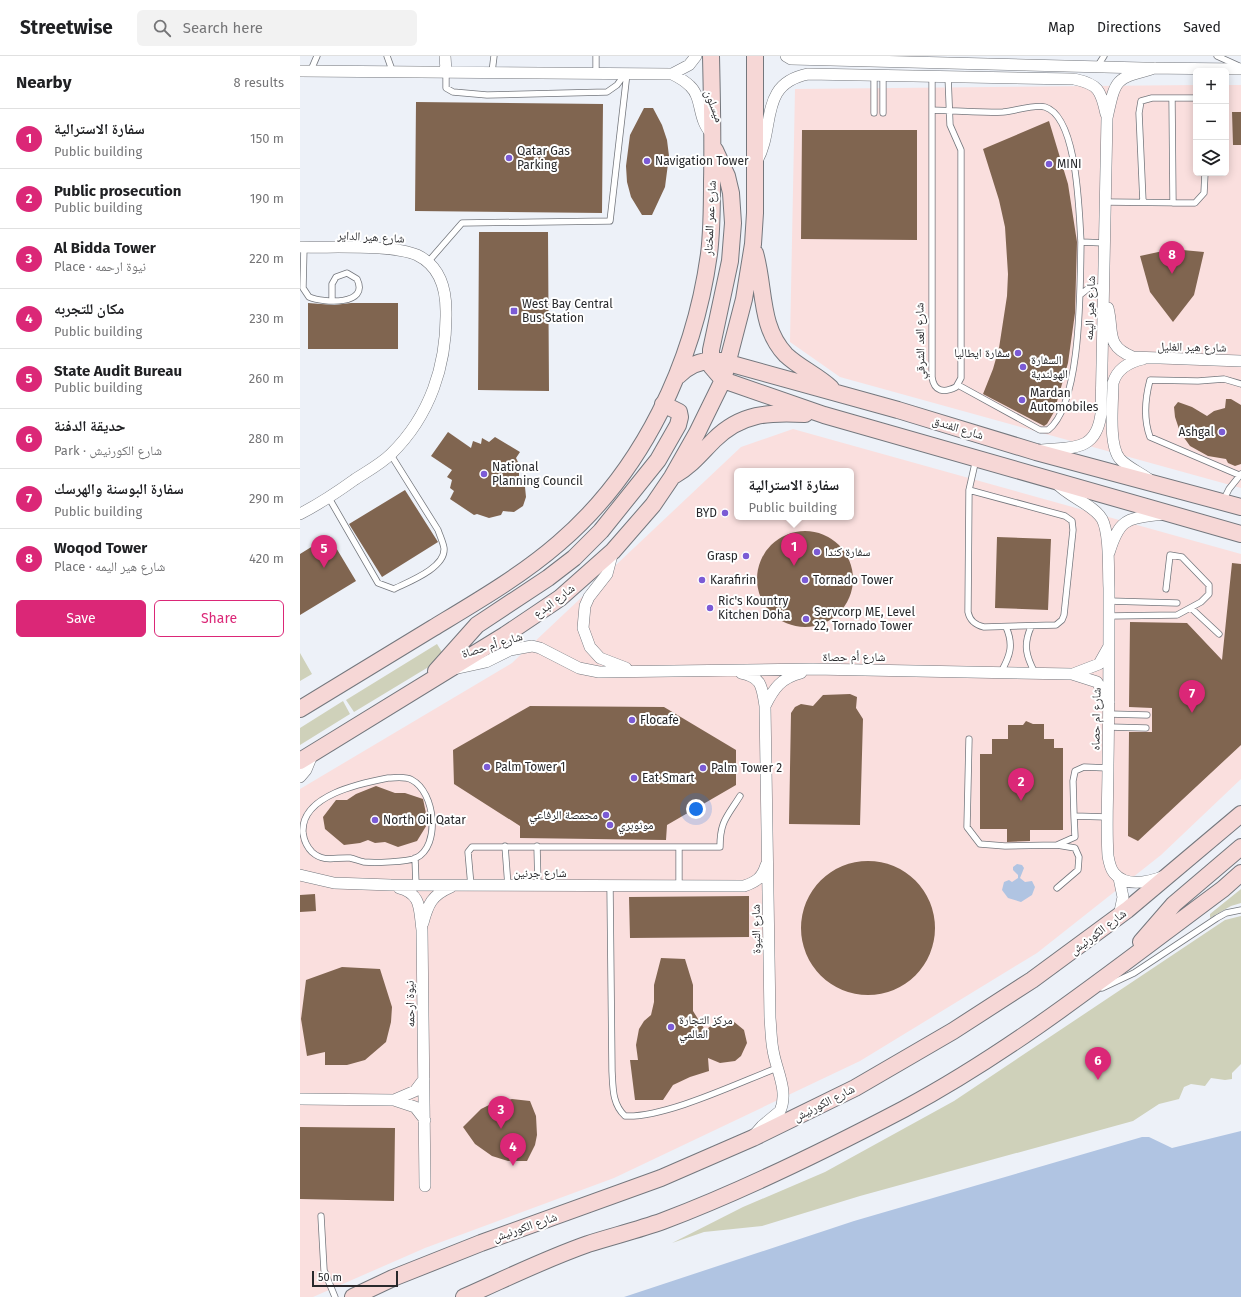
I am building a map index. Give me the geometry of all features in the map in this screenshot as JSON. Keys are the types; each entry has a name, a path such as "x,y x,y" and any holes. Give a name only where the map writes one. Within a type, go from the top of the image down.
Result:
{"main road":[{"name":"شارع عمر المختار","path":"678,376 694,326 703,290 709,252 712,216 711,56"},
{"path":"728,363 744,299 753,244 755,56"},
{"path":"712,140 727,176 731,193 733,223 730,261 711,346 710,360 714,371 723,380"},
{"path":"753,244 761,277 765,312 772,337 786,354 824,381 835,392"},
{"name":"شارع الفندق","path":"678,376 693,364 710,360 728,363 835,392 1036,452 1154,482 1241,507"},
{"name":"شارع البدع","path":"306,757 543,611 560,598 613,550 653,505 672,477 697,434 723,380 728,363"},
{"path":"300,709 461,612 530,566 559,543 584,519 624,472 678,376"},
{"name":"شارع الفندق","path":"723,380 824,415 1164,514 1241,534"},
{"path":"424,684 477,625 548,578 574,558 601,531 658,460 678,425 680,417 678,412 663,404"},
{"path":"672,477 686,469 718,436 744,419 780,413 824,415"},
{"name":"شارع الكورنيش","path":"353,1297 455,1253 661,1178 753,1138 855,1088 953,1031 1032,980 1119,916 1173,873 1241,814"},
{"path":"1128,959 1174,904 1241,847"},
{"path":"464,1297 574,1249 661,1221 706,1203 808,1157 905,1108 971,1069 1082,994 1241,873"}],"street":[{"path":"445,56 446,71"},
{"path":"672,74 689,65 696,56"},
{"path":"786,56 791,58 1011,60 1097,67 1193,70"},
{"name":"شارع هير اليمه","path":"1036,452 1076,448 1085,444 1098,430 1101,414 1105,288 1107,118 1113,90 1119,81 1131,74 1155,68"},
{"path":"1229,69 1241,68"},
{"name":"ميسلون","path":"300,70 627,72 672,74 691,86 698,99 703,122 712,140"},
{"path":"755,166 765,143 772,100 783,85 798,76 808,74 948,76"},
{"name":"شارع هير اليمه","path":"948,76 1074,79 1090,82 1096,87 1102,96 1107,118"},
{"name":"شارع هير الداير","path":"300,514 329,498 391,455 408,435 425,409 434,390 443,363 446,322 445,294 438,274 428,262 419,256 395,249 302,247"},
{"name":"شارع هير الغليل","path":"1105,288 1113,343 1124,354 1144,359 1241,361"},
{"name":"شارع هير الغليل","path":"1144,359 1125,366 1115,377 1113,383 1113,441 1115,452 1120,460 1154,482"},
{"name":"شارع ام حصاه","path":"1053,481 1060,489 1074,499 1095,510 1102,520 1108,558 1109,864 1119,878 1123,897 1119,916"},
{"name":"شارع ام حصاه","path":"1108,558 1115,534 1118,528 1125,522 1135,518 1164,514"},
{"name":"شارع أم حصاة","path":"613,550 606,574 589,597 585,606 583,628 590,647 600,658 608,663 636,671"},
{"name":"شارع أم حصاة","path":"1072,674 1099,664 1109,645"},
{"name":"شارع أم حصاة","path":"446,671 486,662 510,650 532,646 540,648 566,663 589,670 636,671 813,669 1072,674 1097,682 1109,708"},
{"path":"765,706 772,692 784,679 813,669"},
{"name":"شارع النيوة","path":"725,670 747,674 760,681 765,706 770,1018 773,1050 782,1087 782,1107 775,1116 762,1126 753,1138"},
{"path":"300,777 306,770 306,757"},
{"name":"شارع جرنين","path":"300,875 334,883 391,885 744,886 756,882 762,876 767,861"},
{"path":"1119,878 1128,882 1136,882 1157,879 1173,873"},
{"name":"نيوة ارحمه","path":"391,885 409,890 415,896 419,904 422,930 426,1186"},
{"name":"نيوة ارحمه","path":"422,930 427,908 433,897 456,886"},
{"path":"394,1100 416,1091 424,1079"},
{"path":"300,1099 394,1100 415,1107 425,1120"}],"lane":[{"path":"312,70 317,56"},
{"path":"387,56 392,70"},
{"path":"492,72 494,56"},
{"path":"596,56 596,72"},
{"path":"1097,67 1104,56"},
{"path":"1217,56 1241,68"},
{"path":"446,71 446,88 453,92 487,95 607,92 617,85 627,72"},
{"path":"428,262 462,223 610,221 627,72"},
{"path":"874,113 878,75"},
{"path":"878,75 883,113"},
{"name":"شارع العد الشرقي","path":"932,76 932,377 934,387 938,390 950,390 958,385"},
{"path":"933,110 948,111 1001,112 1041,107 1053,111 1064,128 1073,158 1078,189 1081,242 1080,295 1075,370 1057,420 1048,430 1040,430 958,385 962,378 961,150 950,125 948,111 948,76"},
{"path":"1172,98 1173,203"},
{"path":"1143,202 1141,101 1145,99 1193,98"},
{"path":"1106,202 1195,203 1204,193 1205,176"},
{"path":"1081,242 1105,243"},
{"path":"302,247 304,292 312,298 332,300 346,300 354,298 359,291 357,279 347,273 336,277 332,284 332,300"},
{"path":"1080,295 1090,287 1105,288"},
{"path":"1222,502 1229,489 1240,475 1150,438 1146,426 1146,397 1150,380 1198,381 1224,379 1241,384"},
{"path":"329,498 378,583 394,589 430,570 443,556 444,548 442,540 438,530 391,455"},
{"path":"969,490 1065,516 1072,522 1073,530 1062,620 1056,625 1006,627 978,625 973,622 968,612 969,490 976,459"},
{"path":"1109,616 1177,615 1201,602 1209,594 1209,585 1182,557 1170,555 1166,589"},
{"path":"1109,601 1177,603"},
{"path":"1191,608 1219,634"},
{"path":"1001,672 1009,659 1012,646 1006,627"},
{"path":"1031,627 1027,635 1025,650 1035,673"},
{"path":"1109,708 1147,715"},
{"path":"1108,727 1146,728"},
{"path":"969,739 966,827 980,844 1004,846 1056,845 1075,848"},
{"path":"1057,888 1078,870 1079,857 1075,848 1074,816 1073,781 1075,771 1084,767 1108,768"},
{"path":"416,858 379,863 363,862 350,858 333,860 320,857 313,852 305,841 302,829 303,820 308,811 319,801 346,788 388,778 406,778 413,780 425,791 431,804 432,815 429,843 425,850 416,858 416,885"},
{"path":"471,886 468,852 470,848 485,846 720,847 720,830 724,819 740,796"},
{"path":"1074,816 1108,817"},
{"path":"1056,845 1075,837"},
{"path":"505,846 508,886"},
{"path":"537,846 538,886"},
{"path":"679,847 679,886"},
{"path":"610,886 612,1070 615,1100 625,1116 637,1116 677,1106 777,1068"},
{"path":"1082,994 1116,982 1134,973 1217,918 1226,913 1241,910"},
{"path":"321,1216 322,1264 325,1276 335,1297"}],"shaded area":[{"path":"1193,85 1193,176 1229,176 1229,85 1241,85 1241,488 840,377 790,342 795,89"},
{"path":"793,429 1241,554 1241,779 1161,855 1037,953 860,1061 614,1178 425,1248 313,1297 300,1297 300,789 512,663 741,447"}],"green space":[{"path":"437,644 445,657 354,712 346,700"},
{"path":"300,653 312,674 300,681"},
{"path":"343,701 350,714 300,745 300,728"},
{"path":"1241,889 1241,903 1231,906 1210,918 1210,914"},
{"path":"1241,916 1241,1064 1232,1073 1232,1079 1225,1080 1211,1078 1205,1086 1191,1084 1184,1087 1179,1099 1159,1104 1133,1121 860,1196 762,1226 704,1232 672,1243 743,1207 825,1172 954,1101 1225,920"}],"water":[{"path":"1017,864 1022,865 1024,868 1020,878 1025,882 1032,881 1035,887 1032,895 1021,902 1008,898 1002,890 1004,882 1009,880 1012,882 1018,878 1018,875 1013,870 1013,867"},
{"path":"1241,1131 1241,1297 624,1297 854,1221 1142,1137 1149,1137 1172,1148"}],"building":[{"name":"Qatar Gas Parking","path":"416,102 603,104 602,213 415,211"},
{"name":"Navigation Tower","path":"644,108 653,108 662,125 667,140 669,156 665,187 652,215 642,215 631,197 627,182 626,166 630,135"},
{"path":"1232,112 1241,112 1241,145 1233,145"},
{"path":"1049,121 1068,184 1077,242 1075,313 1068,363 1054,412 1047,424 1044,426 983,394 993,369 999,348 1007,296 1008,274 1005,227 999,200 983,149"},
{"path":"802,130 917,130 917,240 801,239"},
{"name":"West Bay Central Bus Station","path":"479,232 548,232 549,391 478,390"},
{"path":"1172,249 1204,252 1194,295 1173,322 1150,292 1140,256"},
{"path":"308,303 334,305 351,303 398,303 398,349 308,349"},
{"path":"1226,399 1231,399 1241,405 1241,464 1235,466 1228,463 1226,459 1208,456 1190,446 1180,432 1175,417 1174,407 1178,402 1192,407 1207,416 1214,411 1225,408"},
{"name":"National Planning Council","path":"448,432 471,448 473,441 481,444 482,438 489,442 495,437 520,452 516,458 519,464 519,477 525,487 526,497 523,506 514,512 503,511 501,515 489,518 477,514 474,515 450,499 454,491 450,488 452,480 447,477 452,470 431,456"},
{"path":"405,490 438,542 382,577 349,524"},
{"name":"Tornado Tower","path":"805,531 823,535 839,545 849,561 853,579 849,597 839,613 823,623 805,627 787,623 771,613 761,597 757,579 761,561 771,545 787,535"},
{"path":"329,536 356,581 300,615 300,554"},
{"path":"997,537 1051,539 1048,610 995,608"},
{"path":"1232,563 1241,564 1241,745 1138,841 1128,836 1129,732 1152,732 1152,708 1129,707 1130,622 1187,623 1222,660"},
{"path":"850,694 857,697 856,708 863,719 860,825 789,824 791,713 795,707 801,704 813,706 823,695"},
{"path":"530,706 664,707 736,750 736,785 667,825 666,840 520,838 520,826 454,784 453,750"},
{"path":"1026,721 1033,724 1044,724 1044,739 1054,739 1054,748 1063,748 1063,830 1030,830 1030,841 1007,842 1007,829 980,829 980,754 992,754 992,739 1008,739 1008,725 1023,725"},
{"name":"North Oil Qatar","path":"376,786 395,793 405,793 423,799 428,823 417,841 398,847 385,842 375,843 368,840 360,843 344,845 325,829 323,817 336,800 347,800 356,794"},
{"path":"875,861 900,869 911,876 920,885 930,902 934,915 934,941 930,954 920,971 911,980 894,990 881,994 861,995 836,987 825,980 816,971 806,954 802,941 801,921 809,896 816,885 825,876 842,866 855,862"},
{"path":"315,894 316,911 300,912 300,895"},
{"path":"749,896 749,937 630,938 629,897"},
{"name":"مركز التجارة العالمي","path":"661,958 685,959 693,985 693,1011 705,1030 720,1020 733,1021 744,1030 747,1043 741,1056 735,1061 720,1063 708,1058 709,1071 690,1077 673,1085 663,1100 635,1100 630,1060 638,1060 636,1045 639,1029 644,1021 651,1015 654,1002 654,985"},
{"path":"342,967 380,969 392,1007 391,1022 386,1042 365,1060 347,1065 325,1065 325,1052 307,1056 301,1019 306,980"},
{"path":"512,1099 530,1101 536,1116 537,1135 535,1145 527,1161 508,1161 492,1156 475,1144 463,1127 481,1109 491,1104"},
{"path":"300,1127 395,1128 394,1201 300,1199"}],"place":[{"name":"Qatar Gas Parking","path":"509,158"},
{"name":"Navigation Tower","path":"647,161"},
{"name":"MINI","path":"1049,164"},
{"name":"Woqod Tower","path":"1172,274"},
{"name":"West Bay Central Bus Station","path":"514,311"},
{"name":"سفارة ايطاليا","path":"1018,353"},
{"name":"السفارة الهولندية","path":"1023,367"},
{"name":"Mardan Automobiles","path":"1022,400"},
{"name":"Ashgal","path":"1222,432"},
{"name":"National Planning Council","path":"484,474"},
{"name":"BYD","path":"725,513"},
{"name":"سفارة كندا","path":"817,552"},
{"name":"Grasp","path":"746,556"},
{"name":"سفارة الاسترالية","path":"794,566"},
{"name":"State Audit Bureau","path":"324,568"},
{"name":"Karafirin","path":"702,580"},
{"name":"Tornado Tower","path":"805,580"},
{"name":"Ric's Kountry Kitchen Doha","path":"710,608"},
{"name":"Servcorp ME, Level 22, Tornado Tower","path":"806,619"},
{"name":"سفارة البوسنة والهرسك","path":"1192,713"},
{"name":"Flocafe","path":"632,720"},
{"name":"Palm Tower 1","path":"487,767"},
{"name":"Palm Tower 2","path":"703,768"},
{"name":"Eat Smart","path":"634,778"},
{"name":"Public prosecution","path":"1021,801"},
{"name":"محمصة الرفاعي","path":"606,815"},
{"name":"North Oil Qatar","path":"375,820"},
{"name":"مونوبري","path":"610,825"},
{"name":"مركز التجارة العالمي","path":"671,1027"},
{"name":"حديقة الدفنة","path":"1098,1080"},
{"name":"Al Bidda Tower","path":"501,1129"},
{"name":"مكان للتجربه","path":"513,1166"}]}
